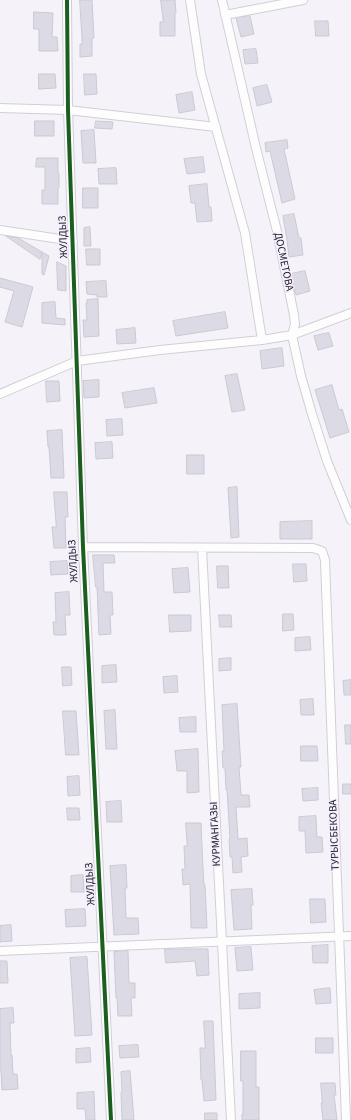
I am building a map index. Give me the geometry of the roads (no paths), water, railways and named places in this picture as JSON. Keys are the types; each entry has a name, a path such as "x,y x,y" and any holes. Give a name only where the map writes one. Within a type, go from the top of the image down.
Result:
{"street":[{"name":"ЖУЛДЫЗ","path":"67,0 68,110 82,547 111,1120"},
{"path":"190,0 201,74 245,232 262,340"},
{"name":"ДОСМЕТОВА","path":"222,0 256,148 277,231 294,315 295,324 292,335 301,376 327,461 351,520"},
{"path":"225,15 303,0"},
{"path":"0,108 68,110 216,127"},
{"path":"0,230 73,241"},
{"path":"0,394 76,361 160,350 262,340 292,335 351,313"},
{"name":"ЖУЛДЫЗ","path":"82,547 313,548 322,551"},
{"name":"КУРМАНГАЗЫ","path":"202,548 230,1120"},
{"name":"ТУРЫСБЕКОВА","path":"322,551 325,560 346,1120"},
{"path":"0,951 351,936"}]}
